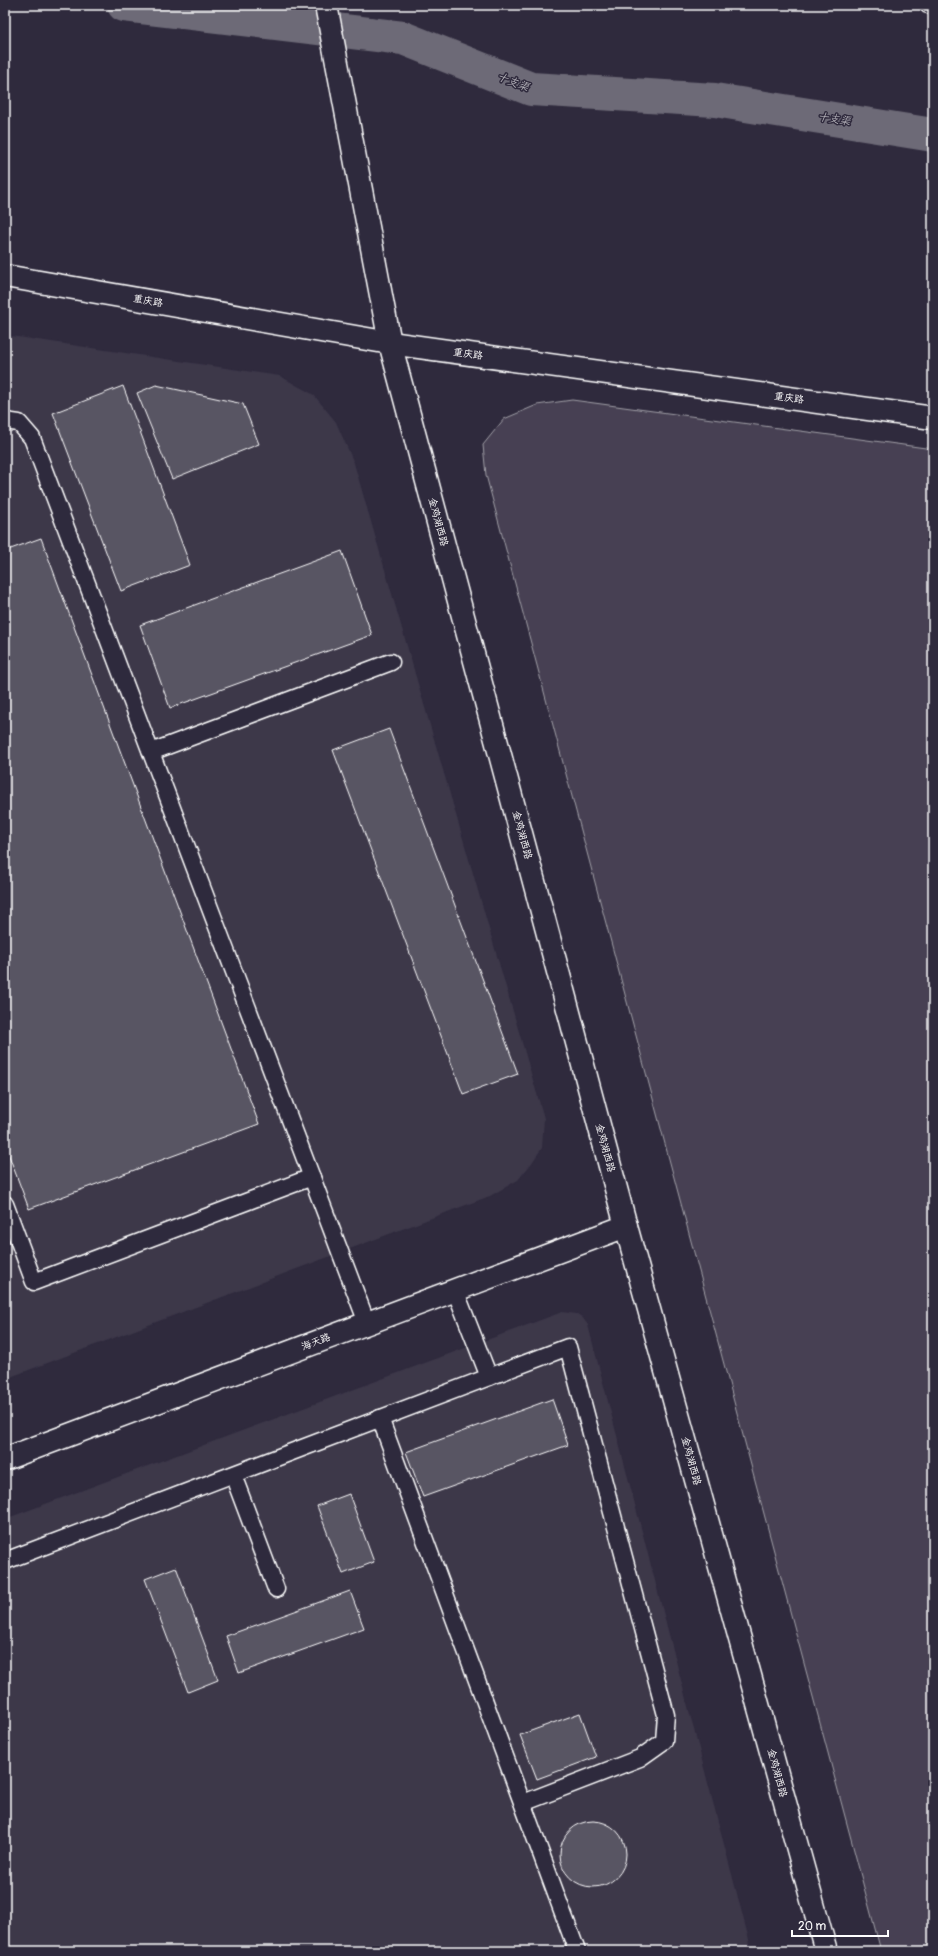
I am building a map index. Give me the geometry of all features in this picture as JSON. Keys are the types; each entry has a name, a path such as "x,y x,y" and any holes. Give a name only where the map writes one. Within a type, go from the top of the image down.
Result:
{"street":[{"name":"金鸡湖西路","path":"326,5 390,343 626,1226 826,1951"},
{"name":"重庆路","path":"5,276 390,343 933,418"},
{"name":"海天路","path":"5,1459 626,1226"}],"lane":[{"path":"928,5 933,6"},
{"path":"5,421 19,423 32,438 367,1323"},
{"path":"151,752 392,662"},
{"path":"5,1204 34,1282 312,1177"},
{"path":"455,1290 489,1377"},
{"path":"5,1561 568,1347 666,1716 664,1741 640,1758 523,1803"},
{"path":"380,1418 577,1951"},
{"path":"233,1474 276,1590"}],"shaded area":[{"path":"5,335 280,376 314,395 336,422 354,463 544,1118 542,1148 531,1164 518,1180 490,1196 5,1379"},
{"path":"572,400 933,449 933,1951 881,1951 486,475 483,445 504,419 537,405"},
{"path":"562,1312 577,1314 582,1317 588,1325 752,1951 5,1951 5,1519"}],"building":[{"path":"156,385 243,404 259,444 172,479 137,393"},
{"path":"123,386 190,565 121,591 53,413"},
{"path":"41,538 259,1124 29,1209 5,1145 5,551"},
{"path":"342,551 372,635 170,708 140,625"},
{"path":"389,729 518,1074 463,1094 333,750"},
{"path":"552,1399 568,1445 423,1497 406,1452"},
{"path":"349,1494 374,1562 343,1574 317,1506"},
{"path":"176,1567 218,1680 188,1692 145,1579"},
{"path":"350,1591 364,1628 239,1673 226,1636"},
{"path":"580,1713 596,1757 537,1779 520,1735"},
{"path":"593,1821 605,1824 616,1831 623,1842 626,1854 623,1866 616,1877 605,1884 593,1887 581,1884 570,1877 563,1866 560,1854 563,1842 570,1831 581,1824"}],"waterway":[{"name":"十支渠","path":"124,5 403,38 531,89 715,100 933,135"}]}
